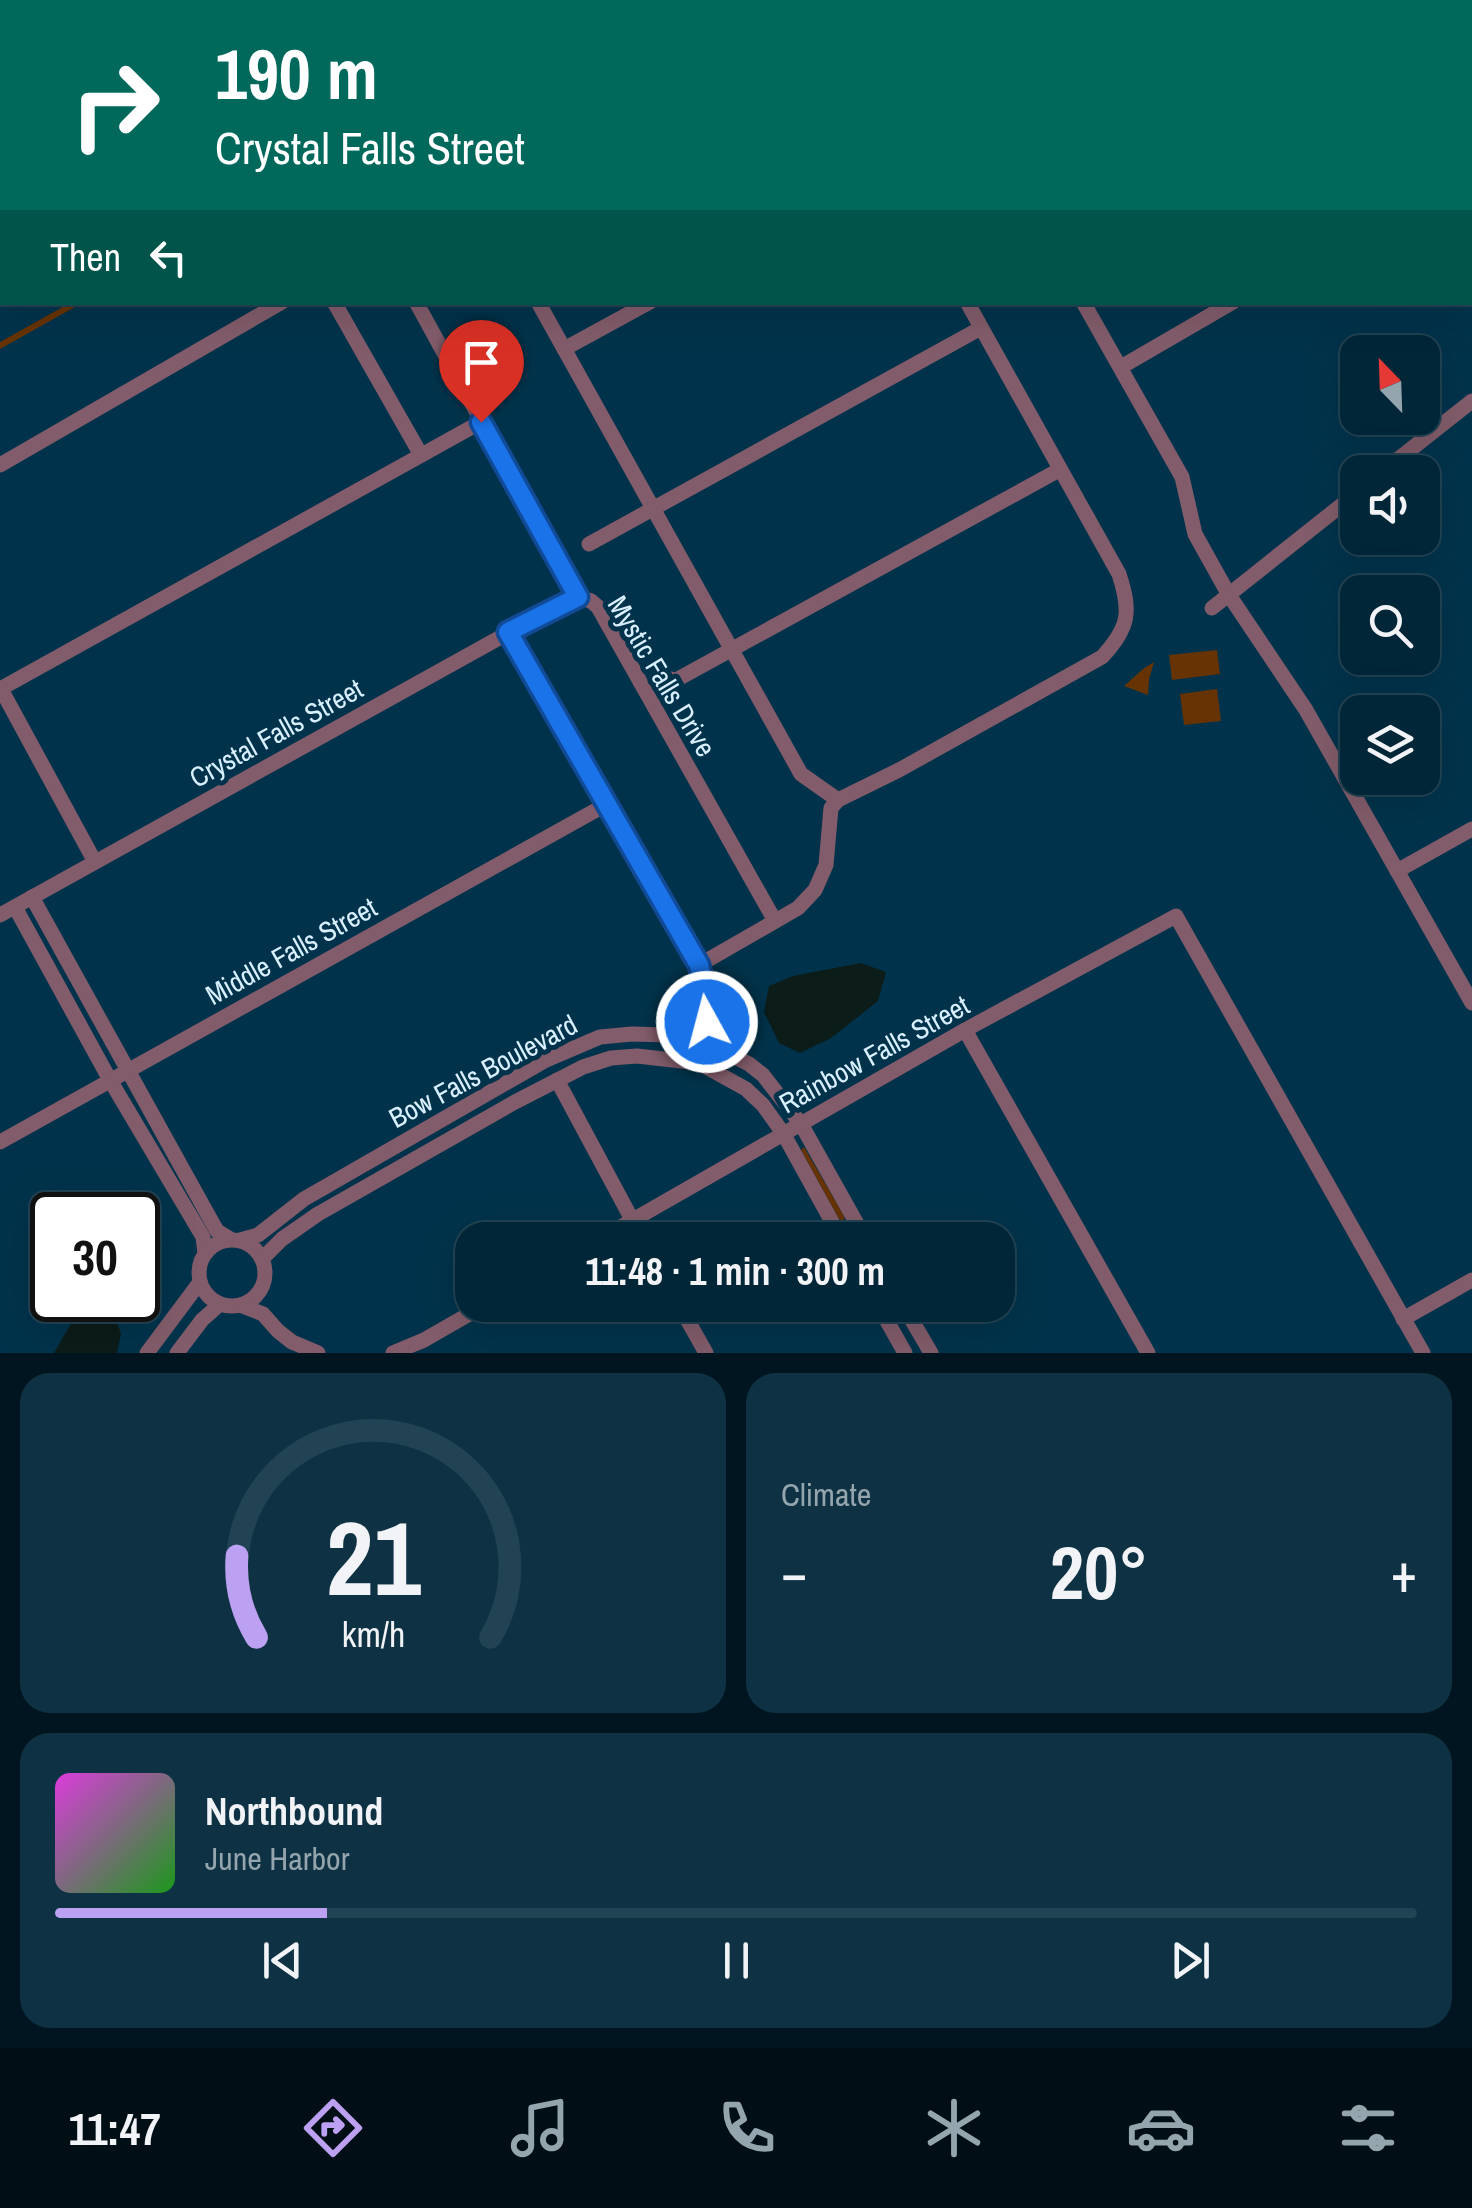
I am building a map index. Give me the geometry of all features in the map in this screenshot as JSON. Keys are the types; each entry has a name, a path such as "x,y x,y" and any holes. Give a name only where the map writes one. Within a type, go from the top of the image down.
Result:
{"street":[{"path":"0,464 277,305"},
{"path":"336,305 420,455"},
{"name":"Mystic Falls Drive","path":"418,305 578,597 598,607 776,921"},
{"path":"540,305 801,774 838,800"},
{"path":"564,350 645,305"},
{"path":"699,965 798,908 816,890 826,865 832,808 838,800 1102,656 1125,624 1126,597 1119,574 969,305"},
{"path":"1086,305 1182,477 1195,534 1229,595 1306,710 1472,1002"},
{"path":"1121,368 1228,305"},
{"path":"589,544 981,328"},
{"path":"1404,455 1472,401"},
{"path":"95,862 0,689 481,422"},
{"path":"666,678 676,680 1059,470"},
{"path":"1212,608 1340,506"},
{"name":"Crystal Falls Street","path":"8,911 508,632 578,597"},
{"path":"508,632 699,965 708,1004 699,1063"},
{"name":"Middle Falls Street","path":"0,1142 607,804"},
{"path":"1397,871 1472,829"},
{"path":"32,897 217,1231 249,1244 262,1258 264,1281 259,1291 240,1305"},
{"path":"8,911 203,1237 205,1253 198,1272 200,1282 211,1299 220,1304 240,1305 264,1314"},
{"name":"Rainbow Falls Street","path":"632,1221 966,1030 1176,916 1403,1319"},
{"path":"966,1030 1148,1353"},
{"name":"Bow Falls Boulevard","path":"235,1240 258,1235 304,1199 572,1048 600,1037 632,1034 668,1034 702,1041 749,1064 774,1087 801,1124 856,1222"},
{"name":"Bow Falls Boulevard","path":"262,1258 318,1214 557,1080 610,1058 650,1056 699,1063 746,1088 783,1133 832,1222"},
{"path":"557,1080 632,1221"},
{"path":"205,1253 220,1241 235,1240"},
{"path":"1423,1353 1403,1319 1472,1280"},
{"path":"147,1353 200,1282"},
{"path":"259,1291 264,1314 278,1331 318,1353"},
{"path":"176,1353 220,1304"},
{"path":"393,1353 455,1322"},
{"path":"689,1322 706,1353"},
{"path":"888,1322 906,1353"},
{"path":"914,1322 931,1353"}],"shaded area":[{"path":"66,305 78,305 0,349 0,342"},
{"path":"1217,650 1220,674 1172,680 1169,655"},
{"path":"1154,662 1148,695 1124,686 1143,669"},
{"path":"1217,689 1221,721 1184,725 1180,694"},
{"path":"861,963 886,972 878,1001 831,1038 800,1053 779,1043 764,1012 769,986 793,976"},
{"path":"804,1147 844,1222 839,1219 801,1150"},
{"path":"72,1322 116,1322 121,1333 117,1353 54,1353"}],"route":[{"path":"481,422 578,597 508,632 699,965 708,1004 707,1022"}]}
